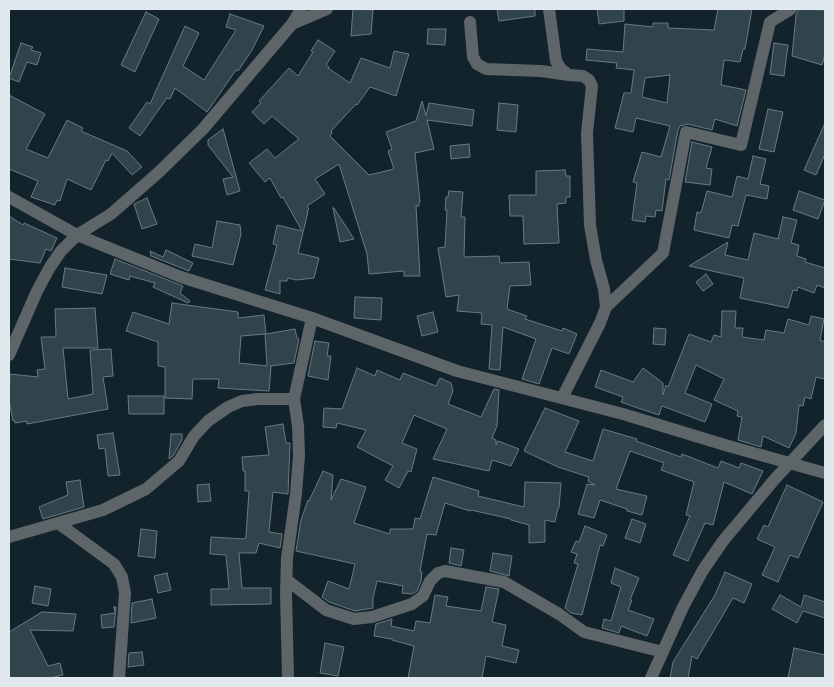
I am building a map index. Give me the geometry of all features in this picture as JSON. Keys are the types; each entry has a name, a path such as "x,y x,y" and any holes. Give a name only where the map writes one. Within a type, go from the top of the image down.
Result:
{"street":[{"path":"9,355 50,267 61,251 77,235 111,214 204,129 292,24 300,9"},
{"path":"292,24 327,9"},
{"path":"550,9 556,61 561,69 569,75"},
{"path":"562,398 600,323 606,307 663,253 686,132 741,145 770,22 791,9"},
{"path":"470,22 473,57 477,64 486,69 541,71 583,76 589,80 592,86 587,133 590,225 606,307"},
{"path":"9,198 77,235 181,277 312,318 457,371 623,414 825,473"},
{"path":"289,678 287,580 299,455 298,426 294,399 312,318"},
{"path":"9,537 103,510 146,489 180,461 194,436 208,420 228,407 242,401 258,399 294,399"},
{"path":"651,678 702,570 788,463 804,449 825,425"},
{"path":"58,523 114,564 122,577 125,592 119,678"},
{"path":"287,580 326,610 354,619 372,617 412,604 423,596 430,581 438,573 445,572 504,582 559,614 584,632 663,652"}],"building":[{"path":"353,9 373,10 371,34 351,36"},
{"path":"497,9 535,9 535,16 499,21"},
{"path":"597,9 624,9 624,21 599,24"},
{"path":"718,9 752,9 745,49 743,49 740,62 724,60 721,85 746,90 737,126 715,119 712,130 688,124 680,126 669,180 666,179 662,211 656,210 655,217 646,216 645,222 632,220 637,183 633,182 642,152 661,157 670,126 636,118 633,132 615,128 624,93 631,93 634,70 616,68 617,63 586,60 587,49 623,52 625,24 653,27 653,23 668,23 668,28 714,30","holes":["670,75 667,103 642,97 645,78"]},
{"path":"799,9 825,10 825,54 822,65 792,56 796,15"},
{"path":"146,12 159,19 135,72 121,65"},
{"path":"230,14 264,26 252,50 207,112 175,88 170,99 167,98 140,136 129,128 147,102 150,104 185,26 199,33 183,66 204,80 236,30 226,27"},
{"path":"428,29 446,29 445,45 427,44"},
{"path":"318,40 335,51 326,65 328,68 350,83 361,58 390,68 394,51 409,54 396,96 370,87 357,105 331,131 330,136 369,175 394,169 388,151 392,149 386,132 416,121 422,101 426,116 429,103 474,110 472,126 427,120 434,149 415,153 420,202 419,206 416,206 420,276 404,276 404,271 369,274 367,254 339,164 315,179 325,194 307,206 309,209 298,253 319,258 314,278 296,280 288,278 287,281 280,281 280,294 265,290 277,245 273,244 277,225 302,231 270,178 265,182 249,163 267,149 275,158 299,139 272,116 264,124 252,112 261,103 259,101 289,68 298,76"},
{"path":"21,43 33,47 31,50 41,53 37,65 27,62 19,82 9,78"},
{"path":"774,43 788,45 784,76 770,74"},
{"path":"9,95 45,114 26,149 48,158 67,120 83,128 81,131 127,151 142,167 132,175 112,153 108,161 106,160 91,190 67,179 60,201 57,200 55,205 31,197 38,181 9,169"},
{"path":"499,103 518,105 516,132 497,130"},
{"path":"768,109 783,112 774,152 759,149"},
{"path":"825,123 825,154 816,175 804,170"},
{"path":"223,129 240,191 227,195 223,179 233,177 208,145 208,140"},
{"path":"692,142 712,147 706,168 712,169 710,185 685,182"},
{"path":"469,144 470,157 451,159 450,146"},
{"path":"753,156 766,159 760,184 769,186 767,199 746,195 738,226 732,225 729,238 694,230 697,212 701,213 707,191 732,197 737,176 748,179"},
{"path":"565,170 566,176 570,176 570,197 566,197 566,203 557,204 559,243 524,244 523,216 510,216 509,195 536,195 536,171"},
{"path":"449,191 463,192 461,217 465,217 464,257 499,256 500,263 529,262 531,285 510,286 507,309 527,316 525,319 562,331 563,328 577,334 569,354 552,348 539,384 522,379 536,339 503,327 500,370 489,369 492,325 481,324 482,313 457,311 459,295 446,297 438,248 445,247 447,210 445,210 446,197 448,197"},
{"path":"799,191 825,200 818,219 793,210"},
{"path":"147,198 157,224 142,229 134,204"},
{"path":"334,208 354,239 340,242"},
{"path":"9,216 23,225 24,223 57,238 51,251 46,249 40,263 9,259"},
{"path":"783,217 797,220 791,243 799,245 797,256 806,259 805,262 825,268 825,288 817,285 814,293 798,287 797,291 793,290 788,308 740,298 744,278 689,266 728,242 725,255 748,260 754,233 778,239"},
{"path":"217,221 240,225 241,234 233,265 192,256 195,244 212,248"},
{"path":"166,250 193,263 189,271 151,256 150,251 163,257"},
{"path":"115,259 183,286 180,293 190,301 188,303 153,287 155,283 130,276 129,280 110,274"},
{"path":"65,268 107,275 102,294 62,287"},
{"path":"706,274 713,284 703,291 696,282"},
{"path":"355,297 382,298 381,320 354,318"},
{"path":"172,303 238,312 238,318 264,315 266,334 295,329 299,339 294,363 270,366 269,391 218,388 219,379 193,379 192,399 165,398 165,367 158,366 158,342 126,331 133,312 169,324","holes":["265,334 267,366 239,363 241,336"]},
{"path":"95,308 98,348 63,348 68,399 93,394 90,350 111,349 113,376 103,377 108,409 27,424 27,421 15,423 9,400 10,374 38,377 37,370 45,369 41,337 55,337 56,335 55,309"},
{"path":"722,311 736,311 735,328 743,328 742,337 764,340 766,330 784,333 788,319 809,325 811,316 824,319 820,340 825,342 825,379 816,377 811,399 805,397 803,406 799,405 796,433 789,448 763,436 761,447 738,440 742,417 737,416 738,411 714,400 724,379 696,365 685,393 712,404 705,422 662,406 659,415 621,402 623,397 595,387 601,370 633,382 643,368 663,383 663,395 689,334 711,342 714,335 721,337"},
{"path":"433,312 438,332 422,336 417,316"},
{"path":"654,328 666,329 665,345 653,344"},
{"path":"315,341 329,343 327,356 331,356 328,380 308,376"},
{"path":"357,368 375,376 377,370 400,380 403,373 436,386 440,378 451,383 453,391 448,404 481,417 494,389 499,390 497,426 492,438 496,440 496,445 498,441 519,449 511,466 492,460 489,471 433,459 447,429 414,415 402,443 417,449 411,472 408,471 399,488 385,480 393,466 357,447 366,430 337,423 336,428 323,427 324,408 342,409"},
{"path":"128,396 164,396 164,414 129,414"},
{"path":"545,408 579,421 565,452 593,461 603,429 637,439 636,441 681,457 682,454 718,468 721,461 739,468 741,463 763,471 752,494 724,482 713,525 705,523 688,561 673,555 690,516 686,515 694,482 661,470 664,463 630,451 616,489 647,496 642,515 600,500 594,518 578,514 587,484 595,485 588,481 589,477 558,467 524,451"},
{"path":"283,424 286,443 290,443 288,494 273,492 269,532 282,534 280,548 259,543 256,553 239,553 242,588 271,588 271,604 211,605 211,589 229,589 226,555 210,554 211,537 245,539 246,536 249,491 245,491 245,471 243,471 242,457 269,455 265,427"},
{"path":"113,433 120,475 108,476 105,448 99,449 97,435"},
{"path":"171,434 182,434 182,440 173,456 169,459"},
{"path":"323,471 333,475 331,500 341,479 366,487 354,523 390,534 390,529 413,529 415,518 420,519 433,477 479,491 478,496 524,507 525,482 561,483 559,508 555,522 545,520 545,542 529,543 529,525 445,503 436,535 427,534 420,571 422,572 421,581 417,591 412,594 402,593 403,586 377,581 373,608 355,611 329,602 322,597 328,581 349,589 355,564 296,551 301,520 308,500"},
{"path":"80,480 84,507 43,519 39,507 68,495 66,482"},
{"path":"209,484 211,501 198,502 197,485"},
{"path":"787,485 823,502 798,558 790,555 778,582 762,575 775,547 757,539 764,525 768,527"},
{"path":"632,519 646,524 640,543 625,538"},
{"path":"585,526 607,535 603,546 600,545 582,615 571,613 565,608 578,564 574,563 577,554 571,552 576,541 579,542"},
{"path":"141,529 157,531 155,558 138,556"},
{"path":"451,548 464,550 461,566 449,563"},
{"path":"493,553 512,556 509,576 490,571"},
{"path":"615,568 639,578 628,610 654,619 647,636 621,626 619,633 602,628 604,619 611,621 621,587 611,583"},
{"path":"725,572 752,584 744,603 733,598 697,659 692,656 688,678 670,678 673,662 715,595"},
{"path":"167,573 171,590 158,593 154,576"},
{"path":"35,586 51,589 48,606 32,603"},
{"path":"486,587 499,589 492,622 506,625 502,646 519,650 516,663 486,656 482,678 408,678 414,646 374,636 376,624 392,619 391,626 414,631 416,621 430,623 435,595 448,597 446,606 481,611"},
{"path":"780,595 801,607 804,595 825,602 825,618 803,611 797,623 772,609"},
{"path":"152,599 156,618 131,623 132,603"},
{"path":"114,607 116,607 114,627 102,628 101,615 115,613"},
{"path":"42,612 76,614 73,631 30,630 48,666 60,663 63,675 50,678 9,678 9,632"},
{"path":"325,643 344,647 338,676 320,673"},
{"path":"794,648 825,655 825,678 788,678"},
{"path":"142,652 144,665 128,667 129,653"}]}
